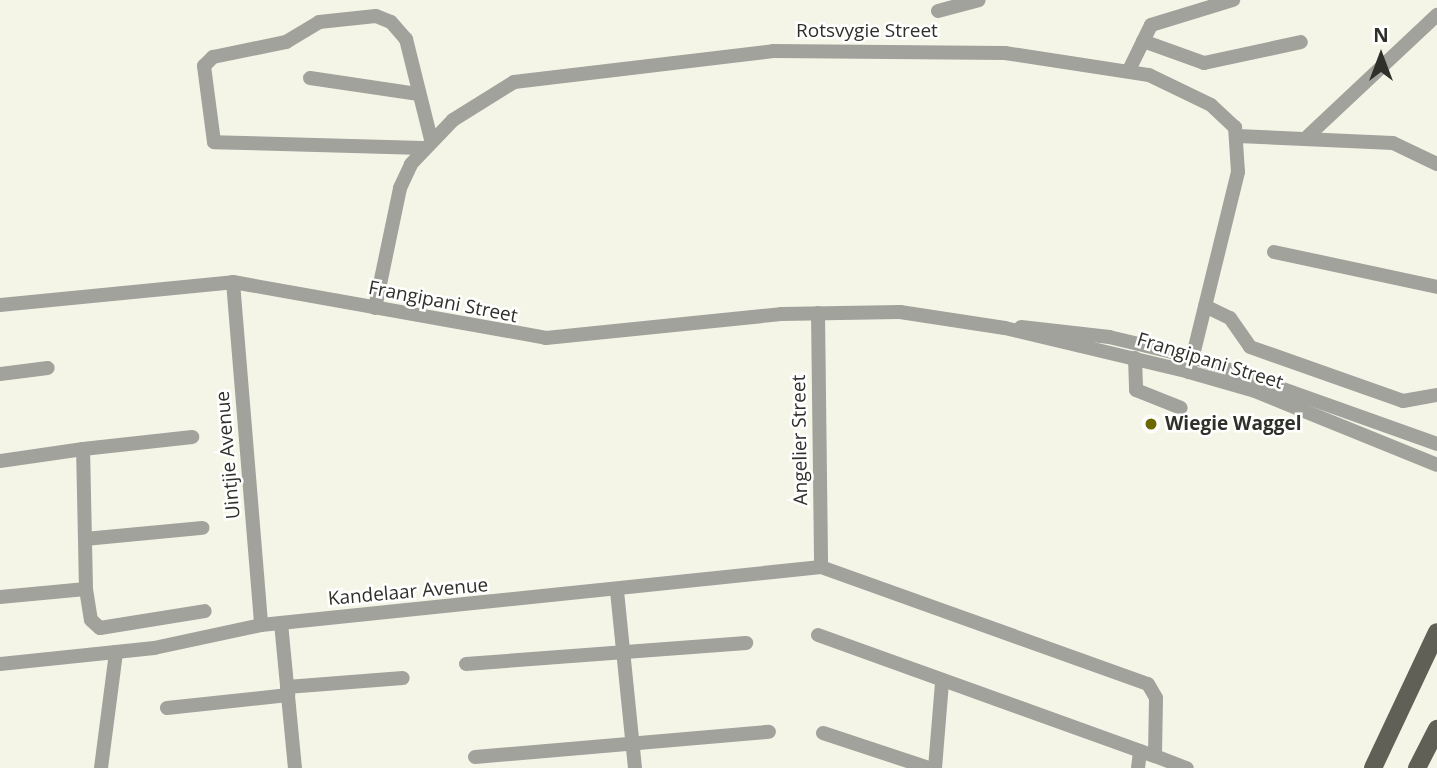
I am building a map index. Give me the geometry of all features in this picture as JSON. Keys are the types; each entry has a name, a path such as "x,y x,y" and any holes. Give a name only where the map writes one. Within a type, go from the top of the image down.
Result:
{"main road":[{"path":"1373,768 1437,632"},
{"path":"1417,768 1437,729"}],"street":[{"path":"938,11 979,0"},
{"path":"1129,70 1151,24 1233,0"},
{"path":"1308,136 1437,15"},
{"path":"376,16 391,22 406,39 419,94 427,144 214,142 204,66 213,57 286,42 319,22 376,16"},
{"path":"1143,41 1204,63 1301,42"},
{"name":"Rotsvygie Street","path":"375,308 400,188 427,144 476,104 530,76 773,51 1005,53 1129,70 1210,105 1238,136"},
{"path":"310,78 419,94"},
{"path":"1189,372 1238,172 1238,136 1308,136 1393,143 1437,164"},
{"path":"1274,252 1437,287"},
{"name":"Frangipani Street","path":"0,304 233,282 546,338 818,313 883,310 1005,328 1189,372 1255,391 1437,465"},
{"name":"Uintjie Avenue","path":"233,282 261,625"},
{"path":"1205,306 1230,318 1250,346 1403,401 1437,395"},
{"name":"Angelier Street","path":"818,313 821,567"},
{"name":"Frangipani Street","path":"1005,328 1070,331 1193,357 1437,444"},
{"path":"1135,358 1136,390 1181,408"},
{"path":"0,374 48,368"},
{"path":"0,461 192,436"},
{"path":"83,449 86,589 91,620 100,628 205,611"},
{"path":"85,539 202,528"},
{"path":"821,567 1147,684 1156,698 1155,756"},
{"name":"Kandelaar Avenue","path":"0,664 116,652 261,625 617,591 821,567"},
{"path":"0,597 86,589"},
{"path":"617,591 635,768"},
{"path":"281,623 295,768"},
{"path":"818,635 942,682 1187,768"},
{"path":"466,664 621,650 746,643"},
{"path":"101,768 116,652"},
{"path":"167,708 403,678"},
{"path":"935,768 942,682"},
{"path":"475,757 769,732"},
{"path":"823,733 929,768"},
{"path":"1138,768 1140,751"}],"place":[{"name":"Wiegie Waggel","path":"1151,424"}]}
